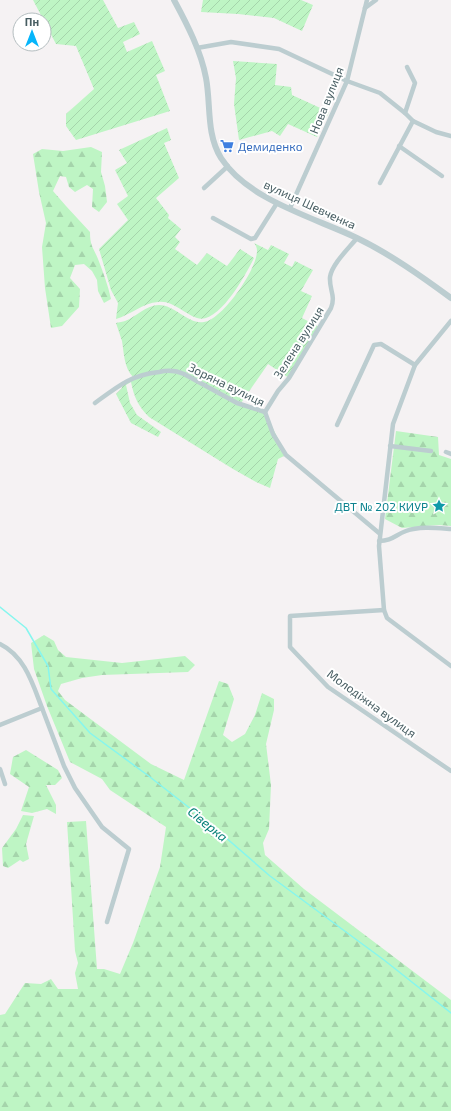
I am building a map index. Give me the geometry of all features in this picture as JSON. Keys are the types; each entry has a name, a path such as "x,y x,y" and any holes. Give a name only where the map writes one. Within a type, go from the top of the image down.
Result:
{"street":[{"name":"вулиця Шевченка","path":"174,0 197,48 206,79 213,136 221,157 241,181 255,191 277,203 357,238 413,270 451,298"},
{"path":"365,8 367,0"},
{"path":"365,8 376,0"},
{"name":"Нова вулиця","path":"290,208 347,81 365,8"},
{"path":"197,48 231,42 279,49 347,81 380,93 413,121 436,132 451,136"},
{"path":"405,113 415,83 407,67"},
{"path":"380,182 398,146 413,121"},
{"path":"398,146 442,176"},
{"path":"204,188 228,166"},
{"path":"213,218 251,239 255,238 277,203"},
{"name":"Зелена вулиця","path":"265,412 278,391 289,378 331,308 334,300 330,277 332,270 357,238"},
{"path":"451,321 415,365 393,424 379,534 384,610 387,618 451,666"},
{"path":"337,425 374,345 381,344 415,365"},
{"name":"Зоряна вулиця","path":"95,403 133,377 168,370 177,371 184,374 237,403 265,412 273,434 286,455 379,534"},
{"path":"390,446 431,451"},
{"path":"446,452 451,454"},
{"path":"379,542 388,541 405,531 413,529 451,529"},
{"name":"Молодіжна вулиця","path":"384,610 290,616 290,647 328,687 451,771"},
{"path":"0,644 17,657 28,673 64,766 75,788 102,827 129,849 107,922"},
{"path":"0,725 42,708"},
{"path":"0,769 5,784"}],"green space":[{"path":"33,0 103,0 118,28 134,22 140,34 123,42 127,52 152,41 165,71 156,75 170,111 76,140 66,126 66,114 94,89 76,46 56,44 52,36 52,12 39,12"},
{"path":"203,0 301,0 313,5 302,31 274,18 201,12"},
{"path":"233,61 277,64 275,85 291,87 292,95 329,112 317,137 288,124 280,136 272,131 239,140 234,104 236,78"},
{"path":"167,128 171,140 164,143 179,178 156,198 169,215 168,218 181,229 175,237 180,242 175,249 197,265 207,253 227,266 240,249 254,258 231,297 214,314 205,318 197,318 192,316 169,303 158,302 142,307 116,319 118,303 111,290 99,249 128,220 117,204 128,196 115,170 127,163 119,150"},
{"path":"91,147 102,152 101,172 107,202 99,212 92,207 93,189 87,185 75,192 69,187 66,177 60,176 53,191 90,232 91,244 104,274 111,299 104,303 98,291 97,280 92,271 84,264 75,265 70,278 80,289 79,307 62,326 51,328 45,288 42,247 46,223 33,154 42,149 63,151"},
{"path":"254,243 268,250 271,245 289,254 284,263 292,267 295,261 313,270 301,291 312,296 302,318 319,327 289,378 268,364 241,403 265,412 286,455 278,459 270,488 233,469 149,417 137,401 131,382 126,385 130,403 137,415 161,432 158,437 131,423 116,394 122,388 121,385 133,377 126,365 122,341 116,323 129,319 145,309 159,305 171,308 193,321 204,322 212,319 229,303 245,281 256,259 257,250"},
{"path":"396,431 438,437 439,455 451,459 451,526 439,525 402,528 385,519"},
{"path":"44,635 54,641 58,650 66,657 122,663 185,656 195,665 188,672 102,675 82,678 61,684 58,691 65,700 151,764 184,780 219,681 228,684 234,699 223,735 232,742 245,734 255,715 262,693 274,699 274,710 266,744 271,785 269,829 263,843 265,855 304,889 451,1000 451,1111 0,1111 0,1015 5,1014 25,983 41,984 51,979 58,989 78,989 75,973 78,963 75,951 67,822 86,821 97,969 104,969 120,974 133,943 160,867 166,827 110,790 102,779 70,762 47,706 34,669 31,643"},
{"path":"26,750 58,770 62,778 55,785 46,785 56,805 56,814 47,809 32,813 21,811 29,787 10,774 13,757"},
{"path":"23,815 34,816 26,844 29,859 23,862 20,860 8,868 3,866 2,848 16,829"}],"waterway":[{"name":"Сіверка","path":"0,607 26,628 48,666 51,689 90,733 210,824 270,876 384,960 451,1013"}],"place":[{"name":"Демиденко","path":"227,146"},
{"name":"ДВТ № 202 КИУР","path":"439,506"}]}
